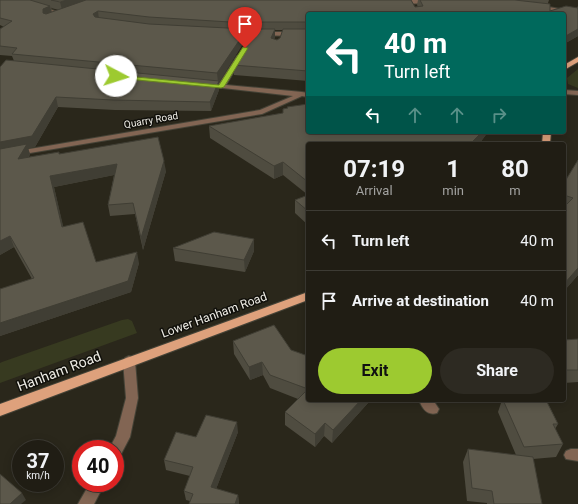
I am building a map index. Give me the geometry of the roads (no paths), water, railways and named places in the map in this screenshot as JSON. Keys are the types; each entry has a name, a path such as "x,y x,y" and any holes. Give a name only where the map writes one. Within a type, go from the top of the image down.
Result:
{"main road":[{"path":"566,67 578,59"},
{"name":"Lower Hanham Road","path":"129,361 306,297"},
{"name":"Hanham Road","path":"0,410 129,361"}],"street":[{"path":"13,0 62,14"},
{"path":"392,2 436,2"},
{"path":"412,2 415,8"},
{"path":"527,6 565,12"},
{"path":"52,17 69,11"},
{"path":"566,12 578,14"},
{"path":"230,34 279,37 306,34"},
{"path":"249,42 253,35"},
{"path":"221,87 245,48"},
{"path":"198,84 305,95"},
{"path":"566,92 578,94"},
{"name":"Quarry Road","path":"0,156 262,112 305,95"},
{"path":"121,440 132,398 129,361"},
{"path":"86,504 93,492"}]}
